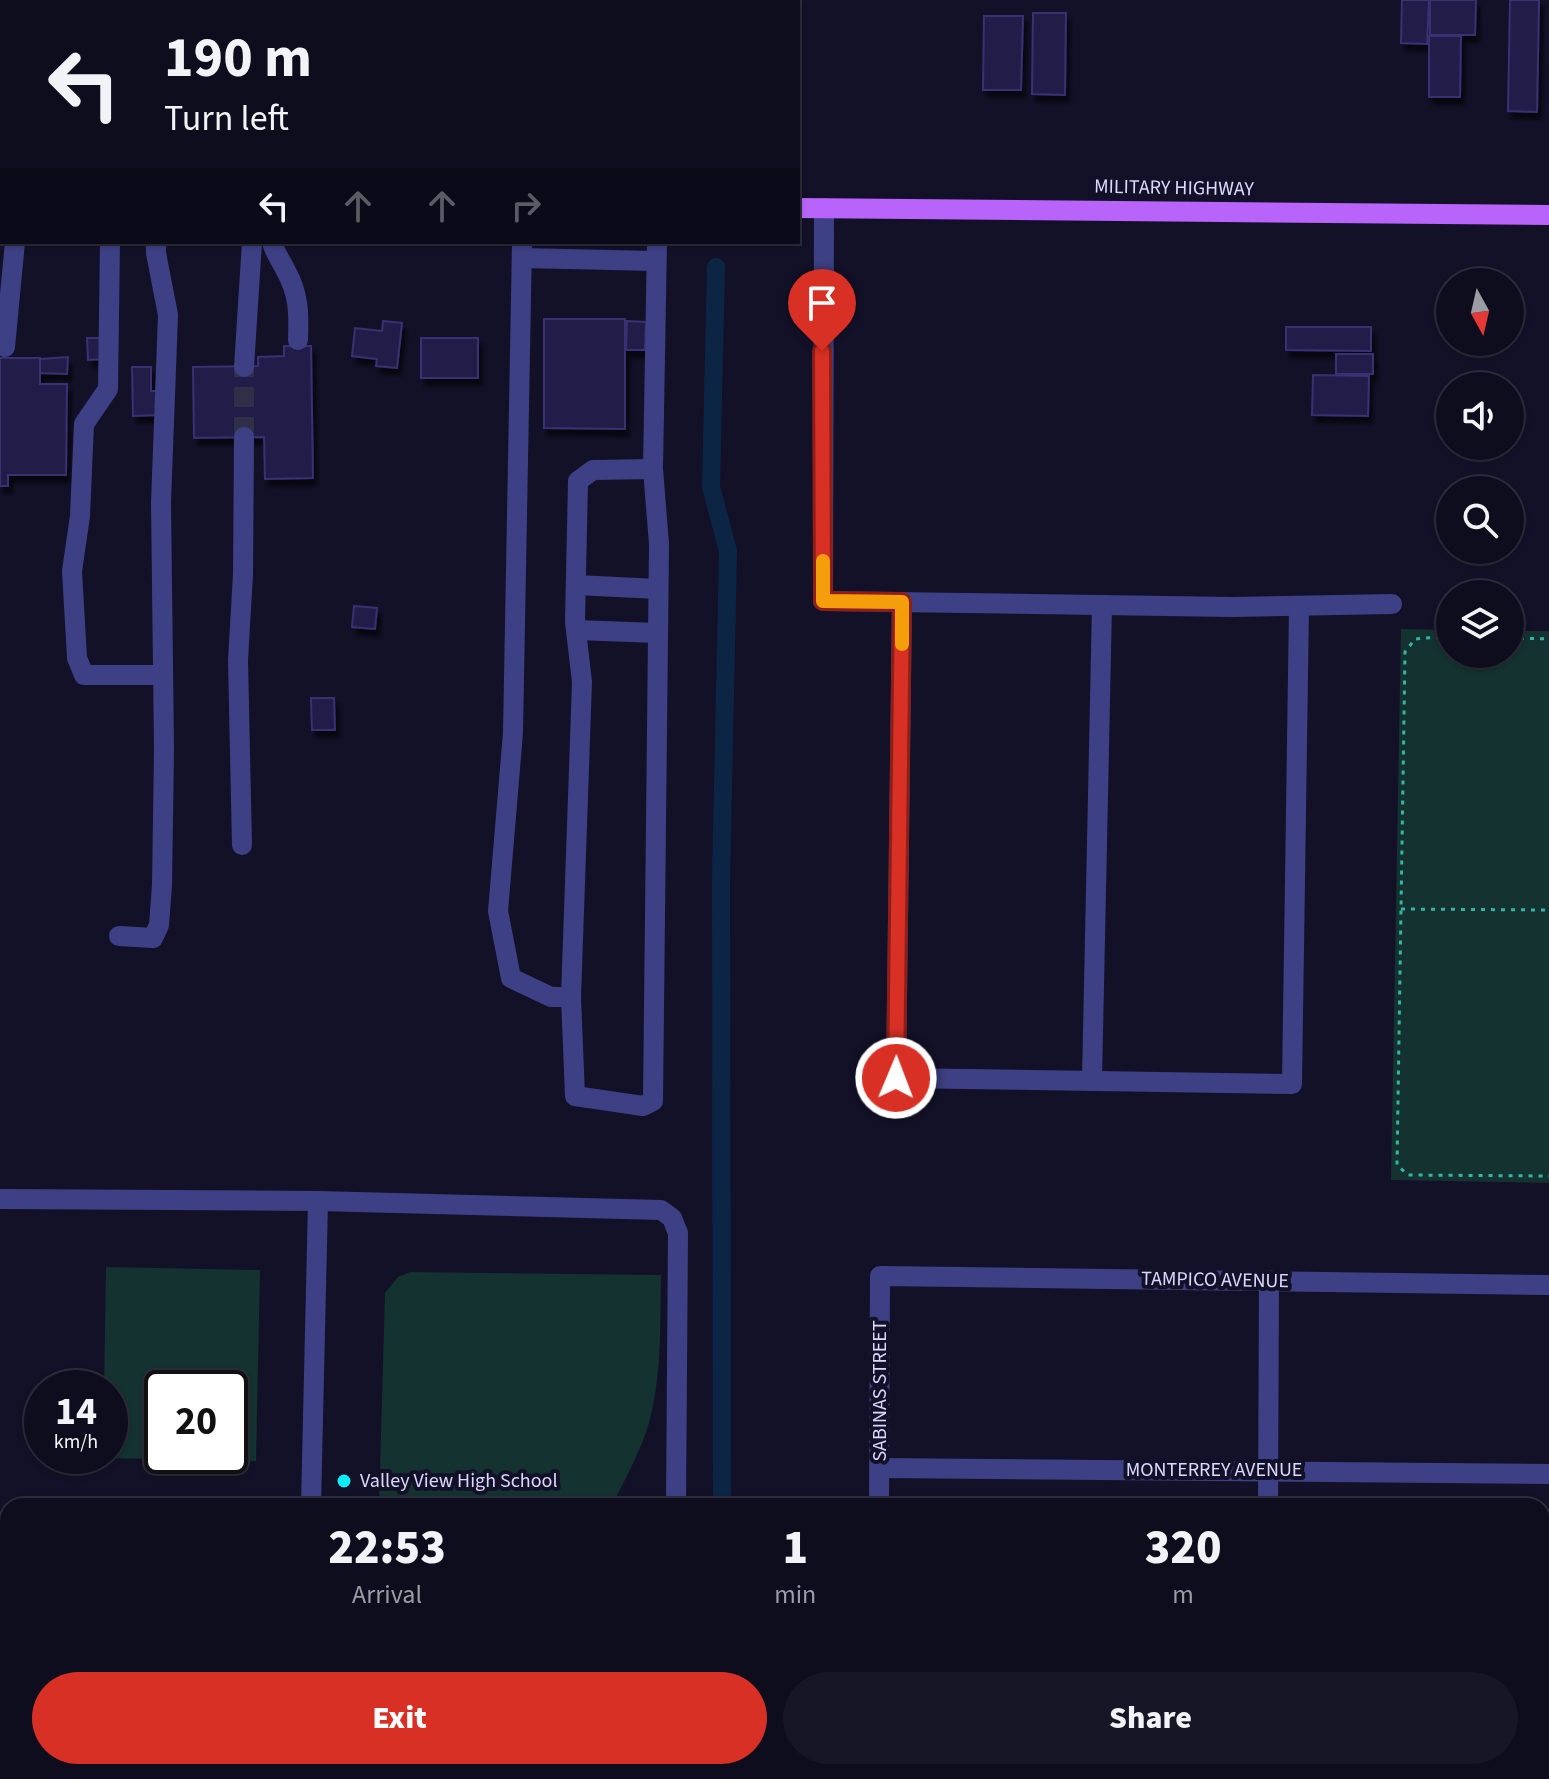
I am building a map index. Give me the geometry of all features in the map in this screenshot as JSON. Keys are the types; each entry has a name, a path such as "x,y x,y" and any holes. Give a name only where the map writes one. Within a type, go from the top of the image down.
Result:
{"main road":[{"name":"MILITARY HIGHWAY","path":"800,208 1549,215"}],"street":[{"path":"824,208 823,601 1102,605 1392,604"},
{"path":"5,347 15,244"},
{"path":"110,244 108,389 84,424 80,516 72,571 77,658 84,675 162,675"},
{"path":"119,936 153,938 159,925 163,809 161,502 168,315 156,244"},
{"path":"244,367 252,244"},
{"path":"272,244 299,304 298,340"},
{"path":"571,997 551,997 511,978 498,911 513,733 522,250 656,252 653,469 659,544 653,1101 643,1106 575,1096 571,997 582,682 576,630 576,585 578,481 593,470 653,469"},
{"path":"242,845 238,660 243,574 244,437"},
{"path":"576,585 658,589"},
{"path":"902,602 896,1078 1292,1084 1299,606"},
{"path":"1092,1080 1102,605"},
{"path":"576,630 658,633"},
{"path":"0,1199 318,1201 661,1210 672,1218 678,1233 676,1498"},
{"path":"311,1498 318,1201"},
{"name":"TAMPICO AVENUE","path":"880,1276 1549,1285"},
{"name":"SABINAS STREET","path":"879,1498 880,1276"},
{"path":"1268,1498 1269,1280"},
{"name":"MONTERREY AVENUE","path":"880,1468 1549,1474"}],"path":[{"path":"1436,637 1415,639 1405,652 1397,1165 1408,1175 1549,1176"},
{"path":"1524,638 1549,639"},
{"path":"1401,909 1549,910"}],"green space":[{"path":"1401,629 1436,630 1436,668 1524,668 1524,631 1549,631 1549,1183 1391,1180"},
{"path":"106,1267 260,1270 256,1461 248,1461 248,1370 144,1370 144,1459 128,1459 128,1370 104,1370"},
{"path":"410,1272 661,1275 660,1350 653,1405 642,1443 616,1498 379,1498 385,1293 398,1277"}],"building":[{"path":"1402,0 1429,0 1427,44 1401,43"},
{"path":"1430,0 1476,0 1475,35 1430,35"},
{"path":"1510,0 1539,0 1537,112 1508,111"},
{"path":"1033,13 1066,13 1065,95 1032,94"},
{"path":"984,16 1023,16 1021,90 983,90"},
{"path":"1429,36 1461,36 1460,97 1429,97"},
{"path":"544,319 625,319 625,429 544,428"},
{"path":"383,321 402,323 397,368 376,366 377,359 352,356 355,328 382,331"},
{"path":"627,321 646,322 645,350 626,350"},
{"path":"1286,327 1371,327 1371,351 1286,350"},
{"path":"87,338 103,338 106,359 88,360"},
{"path":"421,338 478,338 478,378 421,378"},
{"path":"284,346 311,346 313,478 265,479 264,437 194,438 193,367 258,366 258,357 284,356"},
{"path":"1336,354 1373,354 1373,374 1336,374"},
{"path":"68,357 67,374 40,373 40,359"},
{"path":"0,358 40,358 40,384 67,384 66,475 8,475 8,486 0,486"},
{"path":"132,367 151,367 151,391 157,391 157,415 133,416"},
{"path":"1313,375 1369,376 1368,416 1312,415"},
{"path":"354,606 377,608 375,629 352,627"},
{"path":"311,698 334,698 335,730 312,730"}],"waterway":[{"path":"716,267 711,487 728,551 721,881 722,1498"}],"tunnel":[{"path":"244,367 244,437"}],"slow traffic":[{"path":"823,561 823,601 902,602 902,644"}],"place":[{"name":"Valley View High School","path":"344,1481"}],"route":[{"path":"822,351 823,601 902,602 896,1078"}]}
